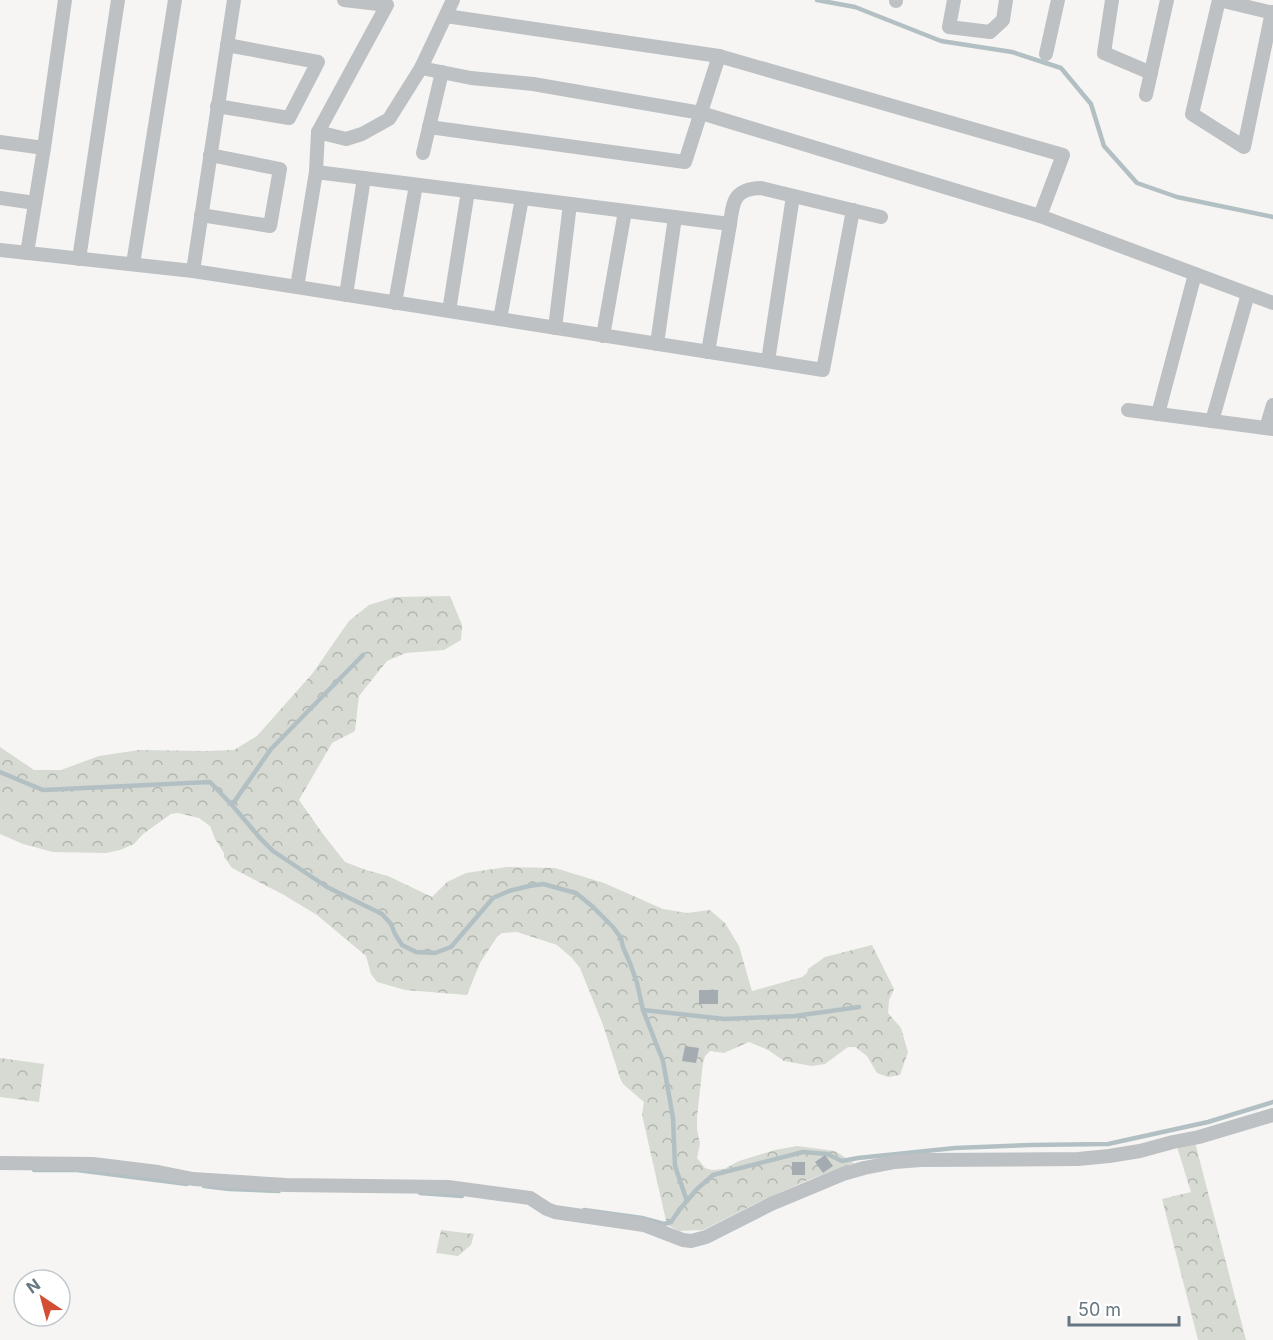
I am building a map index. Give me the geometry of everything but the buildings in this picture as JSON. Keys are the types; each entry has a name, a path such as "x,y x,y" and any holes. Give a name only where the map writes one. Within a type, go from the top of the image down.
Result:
{"street":[{"path":"27,254 65,0"},
{"path":"79,259 118,0"},
{"path":"133,264 175,0"},
{"path":"193,271 234,0"},
{"path":"297,287 316,172 318,132 389,3 344,0"},
{"path":"318,132 346,139 362,134 389,119 422,68 453,0"},
{"path":"954,0 949,27 990,32 1003,20 1006,0"},
{"path":"1046,54 1058,0"},
{"path":"1112,0 1104,53 1150,73"},
{"path":"1146,95 1167,0"},
{"path":"1219,0 1272,13 1244,147 1192,114 1219,0"},
{"path":"446,16 719,56 1063,155 1040,216"},
{"path":"218,106 290,118 318,62 227,45"},
{"path":"429,127 685,162 719,56"},
{"path":"422,68 471,78 533,84 701,113 1040,216 1273,303"},
{"path":"423,153 442,72"},
{"path":"0,142 44,148"},
{"path":"201,215 270,226 280,169 210,155"},
{"path":"316,172 730,224"},
{"path":"346,295 364,178"},
{"path":"394,303 416,185"},
{"path":"708,352 733,201 738,195 749,188 761,188 881,217"},
{"path":"449,311 468,191"},
{"path":"768,362 793,196"},
{"path":"0,198 35,203"},
{"path":"500,319 522,198"},
{"path":"555,328 570,204"},
{"path":"0,250 193,271 823,370 853,210"},
{"path":"603,336 624,211"},
{"path":"657,344 675,217"},
{"path":"1158,414 1195,274"},
{"path":"1212,421 1248,294"},
{"path":"1128,410 1270,428 1273,405"},
{"path":"0,1163 93,1164 193,1179 286,1185 448,1187 530,1198 555,1212 644,1225 683,1240 691,1240 706,1236 816,1184 864,1168 921,1160 1078,1159 1109,1156 1199,1137 1273,1115"}],"green space":[{"path":"450,596 462,625 461,640 444,650 406,653 387,661 359,696 355,731 332,743 299,800 323,834 345,862 388,876 432,897 447,882 466,873 507,867 555,868 604,883 663,909 687,913 710,910 725,923 739,946 752,991 802,977 808,969 825,957 872,945 894,989 889,1000 888,1013 901,1028 908,1052 900,1075 888,1077 877,1073 867,1056 855,1047 848,1047 825,1064 812,1066 784,1061 768,1050 749,1042 724,1053 710,1051 705,1056 697,1117 700,1144 697,1158 705,1168 724,1169 739,1161 797,1146 835,1151 854,1163 806,1181 703,1230 679,1231 667,1225 642,1115 644,1102 623,1084 580,968 557,945 517,932 502,933 480,963 467,995 405,990 377,982 371,974 366,956 317,915 232,868 224,857 210,826 199,818 178,813 171,814 143,834 134,844 106,853 53,852 23,844 0,834 0,747 34,770 61,770 99,756 139,750 234,750 257,736 312,674 349,621 369,605 395,597"},
{"path":"0,1058 44,1064 39,1102 0,1097"},
{"path":"1195,1142 1246,1340 1198,1340 1162,1199 1191,1192 1177,1147"},
{"path":"441,1230 474,1234 471,1245 458,1256 436,1253"}],"waterway":[{"path":"817,0 855,7 941,41 1012,52 1061,68 1091,104 1104,146 1137,183 1177,197 1273,217"},
{"path":"232,805 271,749 363,655"},
{"path":"0,772 43,790 210,782 273,851 327,887 382,914 391,924 402,945 416,952 435,953 451,947 493,898 509,891 543,884 576,893 592,906 621,938 637,983 643,1010 663,1061 673,1118 675,1166 687,1201"},
{"path":"643,1010 725,1019 795,1016 859,1007"},
{"path":"584,1210 642,1218 664,1224 671,1222 697,1189 713,1175 803,1152 827,1154 842,1161 955,1148 1108,1144 1208,1122 1273,1102"},
{"path":"34,1170 77,1170 187,1184"},
{"path":"204,1186 279,1191"},
{"path":"420,1193 462,1196"}]}
